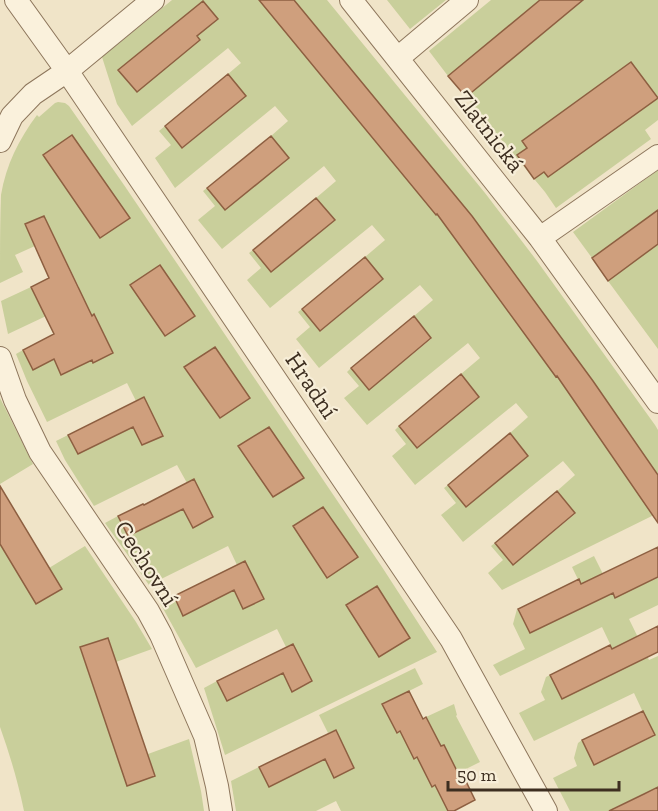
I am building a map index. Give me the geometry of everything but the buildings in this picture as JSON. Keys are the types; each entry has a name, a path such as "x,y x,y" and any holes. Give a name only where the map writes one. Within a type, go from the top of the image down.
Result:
{"street":[{"name":"Hradní","path":"16,0 67,71 451,639 546,811"},
{"path":"0,141 12,116 33,94 67,71 153,0"},
{"name":"Zlatnická","path":"351,0 540,238 658,402"},
{"path":"398,58 467,0"},
{"path":"540,238 658,156"},
{"name":"Cechovní","path":"0,358 15,400 40,452 148,611 161,635 205,736 218,786 221,811"}],"green space":[{"path":"172,0 327,0 485,193 655,425 658,430 658,513 502,590 488,573 503,560 491,546 495,543 513,565 575,514 557,491 575,475 563,461 463,542 441,515 456,503 444,488 448,485 466,507 528,456 510,433 528,417 516,403 415,485 392,456 406,444 395,430 399,426 417,448 478,397 461,374 480,358 468,343 367,425 344,398 359,386 347,372 351,368 369,390 431,339 414,316 433,300 420,285 319,368 296,339 310,327 298,312 302,309 321,331 383,279 365,257 385,240 372,225 270,308 247,280 261,268 249,253 253,250 264,263 334,219 316,198 336,181 324,166 222,249 198,220 215,206 203,191 207,188 226,210 288,158 271,136 288,121 275,106 175,188 155,158 171,145 159,131 165,126 183,148 245,96 228,74 241,63 228,48 132,126 117,104 102,57"},
{"path":"387,0 446,0 410,29"},
{"path":"491,0 540,0 448,76 429,51"},
{"path":"577,0 658,0 658,120 645,130 651,139 556,208 466,97 579,4"},
{"path":"58,102 69,106 124,185 437,652 225,755 204,688 217,681 228,701 283,673 292,692 312,681 293,644 286,647 277,629 196,668 160,603 174,596 183,615 234,590 263,598 245,561 237,565 228,546 149,585 105,523 118,516 128,536 183,509 193,527 194,479 187,483 177,465 94,506 65,460 56,441 68,435 78,454 133,427 143,445 162,436 144,398 136,401 127,383 47,422 16,354 23,350 33,369 54,359 62,375 73,369 66,353 84,345 93,363 113,353 95,315 87,318 78,301 8,334 1,301 31,287 40,306 79,287 44,216 25,224 35,246 15,255 23,272 0,283 1,195 6,173 24,133 37,115 39,117"},
{"path":"658,170 658,210 592,258 573,232"},
{"path":"658,244 658,349 608,281"},
{"path":"0,398 33,464 0,484"},
{"path":"0,544 36,604 62,589 49,568 85,546 152,649 116,662 108,638 80,648 127,785 155,776 148,754 189,739 204,811 24,811 14,769 0,727"},
{"path":"594,556 615,598 658,577 658,605 629,619 649,660 658,656 658,787 614,808 615,811 570,811 553,778 577,766 574,758 578,743 582,740 594,765 654,736 634,693 534,741 519,713 545,700 541,692 546,677 550,675 562,698 622,669 602,627 500,676 493,665 525,649 513,624 517,609 530,633 590,604 572,567"},
{"path":"415,668 423,684 383,704 397,733 400,731 414,759 417,757 432,787 435,785 448,811 341,811 336,801 316,811 236,811 231,781 259,767 270,786 325,759 334,777 354,768 336,730 328,733 319,715"},
{"path":"454,704 456,716 480,762 458,773 426,717"}]}
